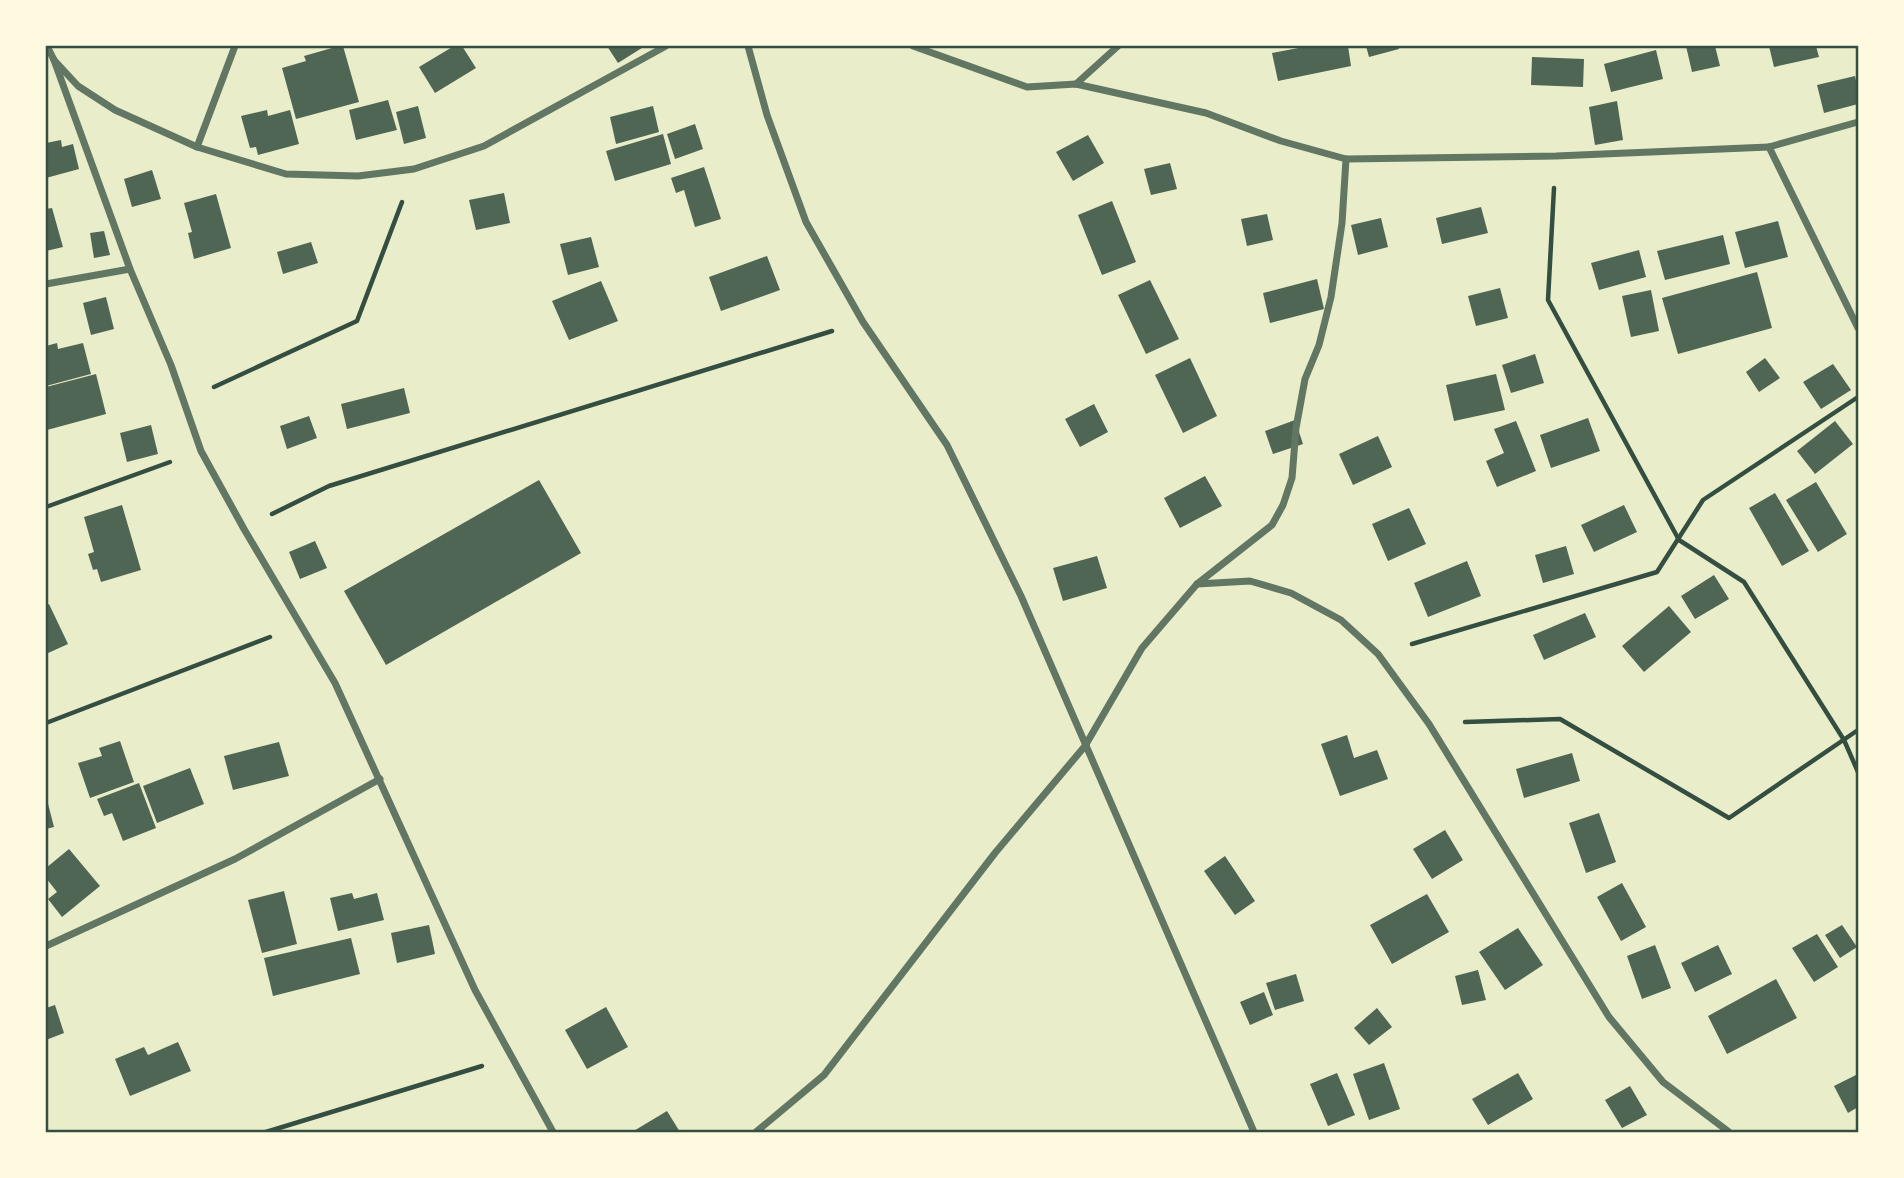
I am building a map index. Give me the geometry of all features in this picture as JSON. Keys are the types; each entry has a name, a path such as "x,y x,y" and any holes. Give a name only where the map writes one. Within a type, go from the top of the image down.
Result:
{"street":[{"path":"47,46 201,451 335,683 475,990 553,1132"},
{"path":"197,147 235,46"},
{"path":"54,60 78,86 114,110 197,147 286,174 358,176 414,169 484,146 666,46"},
{"path":"748,46 767,115 806,222 863,322 947,445 1021,596 1254,1132"},
{"path":"913,46 1027,87 1076,84 1206,113 1281,141 1346,159 1556,156 1769,147 1858,122"},
{"path":"1076,84 1118,46"},
{"path":"1769,147 1858,328"},
{"path":"756,1132 824,1075 995,853 1085,746 1142,649 1197,584 1272,525 1283,505 1292,478 1296,428 1306,379 1319,345 1331,297 1342,223 1346,159"},
{"path":"46,284 130,269"},
{"path":"1197,584 1250,581 1291,593 1341,620 1377,654 1429,723 1609,1017 1663,1082 1729,1132"},
{"path":"46,946 234,859 380,779"}],"path":[{"path":"1556,156 1548,300 1679,540 1744,582 1844,740 1858,772"},
{"path":"184,401 357,321 414,169"},
{"path":"244,529 329,485 863,322"},
{"path":"1377,654 1657,572 1703,500 1858,397"},
{"path":"46,507 201,451"},
{"path":"46,723 300,625"},
{"path":"1429,723 1560,719 1729,818 1858,730"},
{"path":"266,1132 512,1057"}],"building":[{"path":"343,46 359,102 296,119 282,68 306,61 304,56"},
{"path":"454,46 462,46 476,68 435,93 419,67"},
{"path":"607,46 645,46 618,63"},
{"path":"1309,46 1348,46 1351,66 1278,81 1272,53"},
{"path":"1366,46 1398,46 1399,49 1369,57"},
{"path":"1686,46 1715,46 1720,66 1692,72"},
{"path":"1769,46 1816,46 1819,57 1774,67"},
{"path":"1656,50 1663,79 1611,92 1604,64"},
{"path":"1532,57 1584,59 1583,87 1531,85"},
{"path":"1855,76 1858,104 1824,113 1817,85"},
{"path":"388,100 397,130 356,140 349,110"},
{"path":"1617,101 1623,140 1595,145 1589,107"},
{"path":"418,106 426,138 404,144 396,112"},
{"path":"653,106 659,132 616,144 610,117"},
{"path":"267,110 268,116 290,110 299,144 258,155 256,147 250,148 241,116"},
{"path":"695,124 703,149 675,159 667,134"},
{"path":"663,134 671,164 615,181 606,151"},
{"path":"1088,135 1104,163 1073,181 1056,152"},
{"path":"61,140 62,147 73,144 79,169 46,178 46,143"},
{"path":"1170,163 1177,189 1151,195 1144,169"},
{"path":"704,167 721,219 695,227 684,190 676,193 671,178"},
{"path":"152,170 161,199 132,207 124,179"},
{"path":"504,193 510,223 476,230 469,200"},
{"path":"216,194 231,248 194,259 188,233 192,232 184,203"},
{"path":"1112,201 1136,262 1102,275 1078,215"},
{"path":"1481,207 1488,233 1442,244 1436,218"},
{"path":"52,208 63,247 46,251 46,209"},
{"path":"1267,214 1273,240 1247,246 1241,219"},
{"path":"1381,218 1388,247 1358,255 1351,225"},
{"path":"1778,221 1788,257 1745,268 1735,232"},
{"path":"104,231 110,255 94,258 90,233"},
{"path":"1723,235 1730,264 1665,280 1657,251"},
{"path":"591,237 599,267 568,275 560,244"},
{"path":"311,242 318,263 283,274 277,252"},
{"path":"1639,250 1646,277 1599,290 1591,263"},
{"path":"767,256 780,290 721,311 709,277"},
{"path":"1757,272 1772,328 1678,354 1662,298"},
{"path":"1317,279 1324,309 1270,323 1263,293"},
{"path":"1150,280 1179,339 1146,354 1118,295"},
{"path":"601,281 618,321 569,340 552,301"},
{"path":"1500,288 1508,318 1476,326 1468,296"},
{"path":"1651,290 1659,331 1631,337 1622,296"},
{"path":"106,297 114,329 91,335 83,303"},
{"path":"57,343 58,349 83,343 91,374 46,386 46,346"},
{"path":"1535,354 1544,383 1511,393 1502,365"},
{"path":"1190,358 1217,416 1183,433 1155,375"},
{"path":"1765,358 1780,378 1759,392 1746,372"},
{"path":"1833,364 1851,390 1821,409 1803,382"},
{"path":"96,374 106,414 47,430 46,387"},
{"path":"1496,374 1505,410 1454,421 1446,385"},
{"path":"404,388 410,413 347,429 341,404"},
{"path":"1094,404 1108,432 1080,447 1065,419"},
{"path":"309,416 317,438 287,449 280,426"},
{"path":"1588,418 1600,451 1551,468 1540,435"},
{"path":"1295,420 1303,444 1273,454 1265,431"},
{"path":"1516,421 1536,471 1497,487 1486,461 1504,453 1494,429"},
{"path":"1835,421 1853,444 1815,474 1797,451"},
{"path":"151,425 158,454 127,462 120,433"},
{"path":"1378,436 1392,467 1353,485 1339,454"},
{"path":"1205,476 1222,506 1180,528 1164,498"},
{"path":"539,480 581,553 386,665 344,591"},
{"path":"1816,482 1847,534 1818,552 1786,500"},
{"path":"1775,493 1809,551 1782,566 1749,508"},
{"path":"122,505 141,570 101,582 97,569 93,570 88,554 94,552 84,517"},
{"path":"1624,505 1637,532 1594,552 1581,525"},
{"path":"1409,508 1426,544 1388,561 1372,524"},
{"path":"315,541 327,568 300,579 289,552"},
{"path":"1566,546 1574,574 1543,583 1535,555"},
{"path":"1097,556 1107,588 1063,601 1053,568"},
{"path":"1467,561 1481,596 1428,617 1414,583"},
{"path":"1714,575 1729,599 1695,619 1681,596"},
{"path":"49,604 68,644 46,654 46,605"},
{"path":"1669,606 1691,632 1644,672 1622,646"},
{"path":"1585,613 1596,637 1544,660 1533,635"},
{"path":"1347,735 1354,758 1377,750 1388,779 1340,796 1321,744"},
{"path":"120,741 134,782 90,798 78,763 102,756 99,748"},
{"path":"279,742 289,776 233,790 224,756"},
{"path":"1572,753 1580,781 1524,798 1516,769"},
{"path":"190,768 204,804 157,823 143,786"},
{"path":"139,783 156,828 123,841 112,813 104,816 97,799"},
{"path":"46,796 54,827 46,829"},
{"path":"1599,813 1616,862 1586,873 1569,823"},
{"path":"1445,830 1463,860 1432,879 1413,849"},
{"path":"69,849 100,886 62,917 48,899 57,892 46,878 46,868"},
{"path":"1225,856 1255,901 1235,915 1204,871"},
{"path":"1622,883 1646,927 1621,941 1597,897"},
{"path":"284,891 297,944 262,953 248,900"},
{"path":"352,893 354,899 377,893 384,920 338,931 330,898"},
{"path":"1427,894 1449,932 1392,964 1370,925"},
{"path":"429,925 435,954 397,963 391,933"},
{"path":"1842,925 1857,947 1840,958 1825,935"},
{"path":"1518,928 1543,965 1505,990 1479,952"},
{"path":"1817,934 1838,967 1814,982 1792,948"},
{"path":"351,938 360,974 273,996 264,958"},
{"path":"1655,945 1671,988 1642,999 1627,956"},
{"path":"1718,945 1732,974 1695,992 1681,963"},
{"path":"1478,970 1486,1000 1462,1005 1455,976"},
{"path":"1296,974 1304,1001 1275,1010 1266,983"},
{"path":"1776,979 1797,1018 1727,1054 1708,1016"},
{"path":"1264,992 1273,1015 1250,1025 1240,1002"},
{"path":"55,1005 64,1033 46,1040 46,1008"},
{"path":"606,1007 628,1047 587,1069 565,1030"},
{"path":"1377,1008 1392,1027 1369,1045 1354,1028"},
{"path":"178,1042 191,1071 130,1096 115,1059 144,1047 148,1055"},
{"path":"1384,1063 1400,1109 1369,1120 1353,1074"},
{"path":"1337,1073 1355,1115 1328,1126 1310,1084"},
{"path":"1518,1073 1533,1099 1488,1125 1472,1099"},
{"path":"1858,1074 1858,1107 1848,1113 1834,1086"},
{"path":"1630,1086 1647,1115 1622,1128 1605,1100"},
{"path":"667,1111 680,1132 632,1132"}]}
